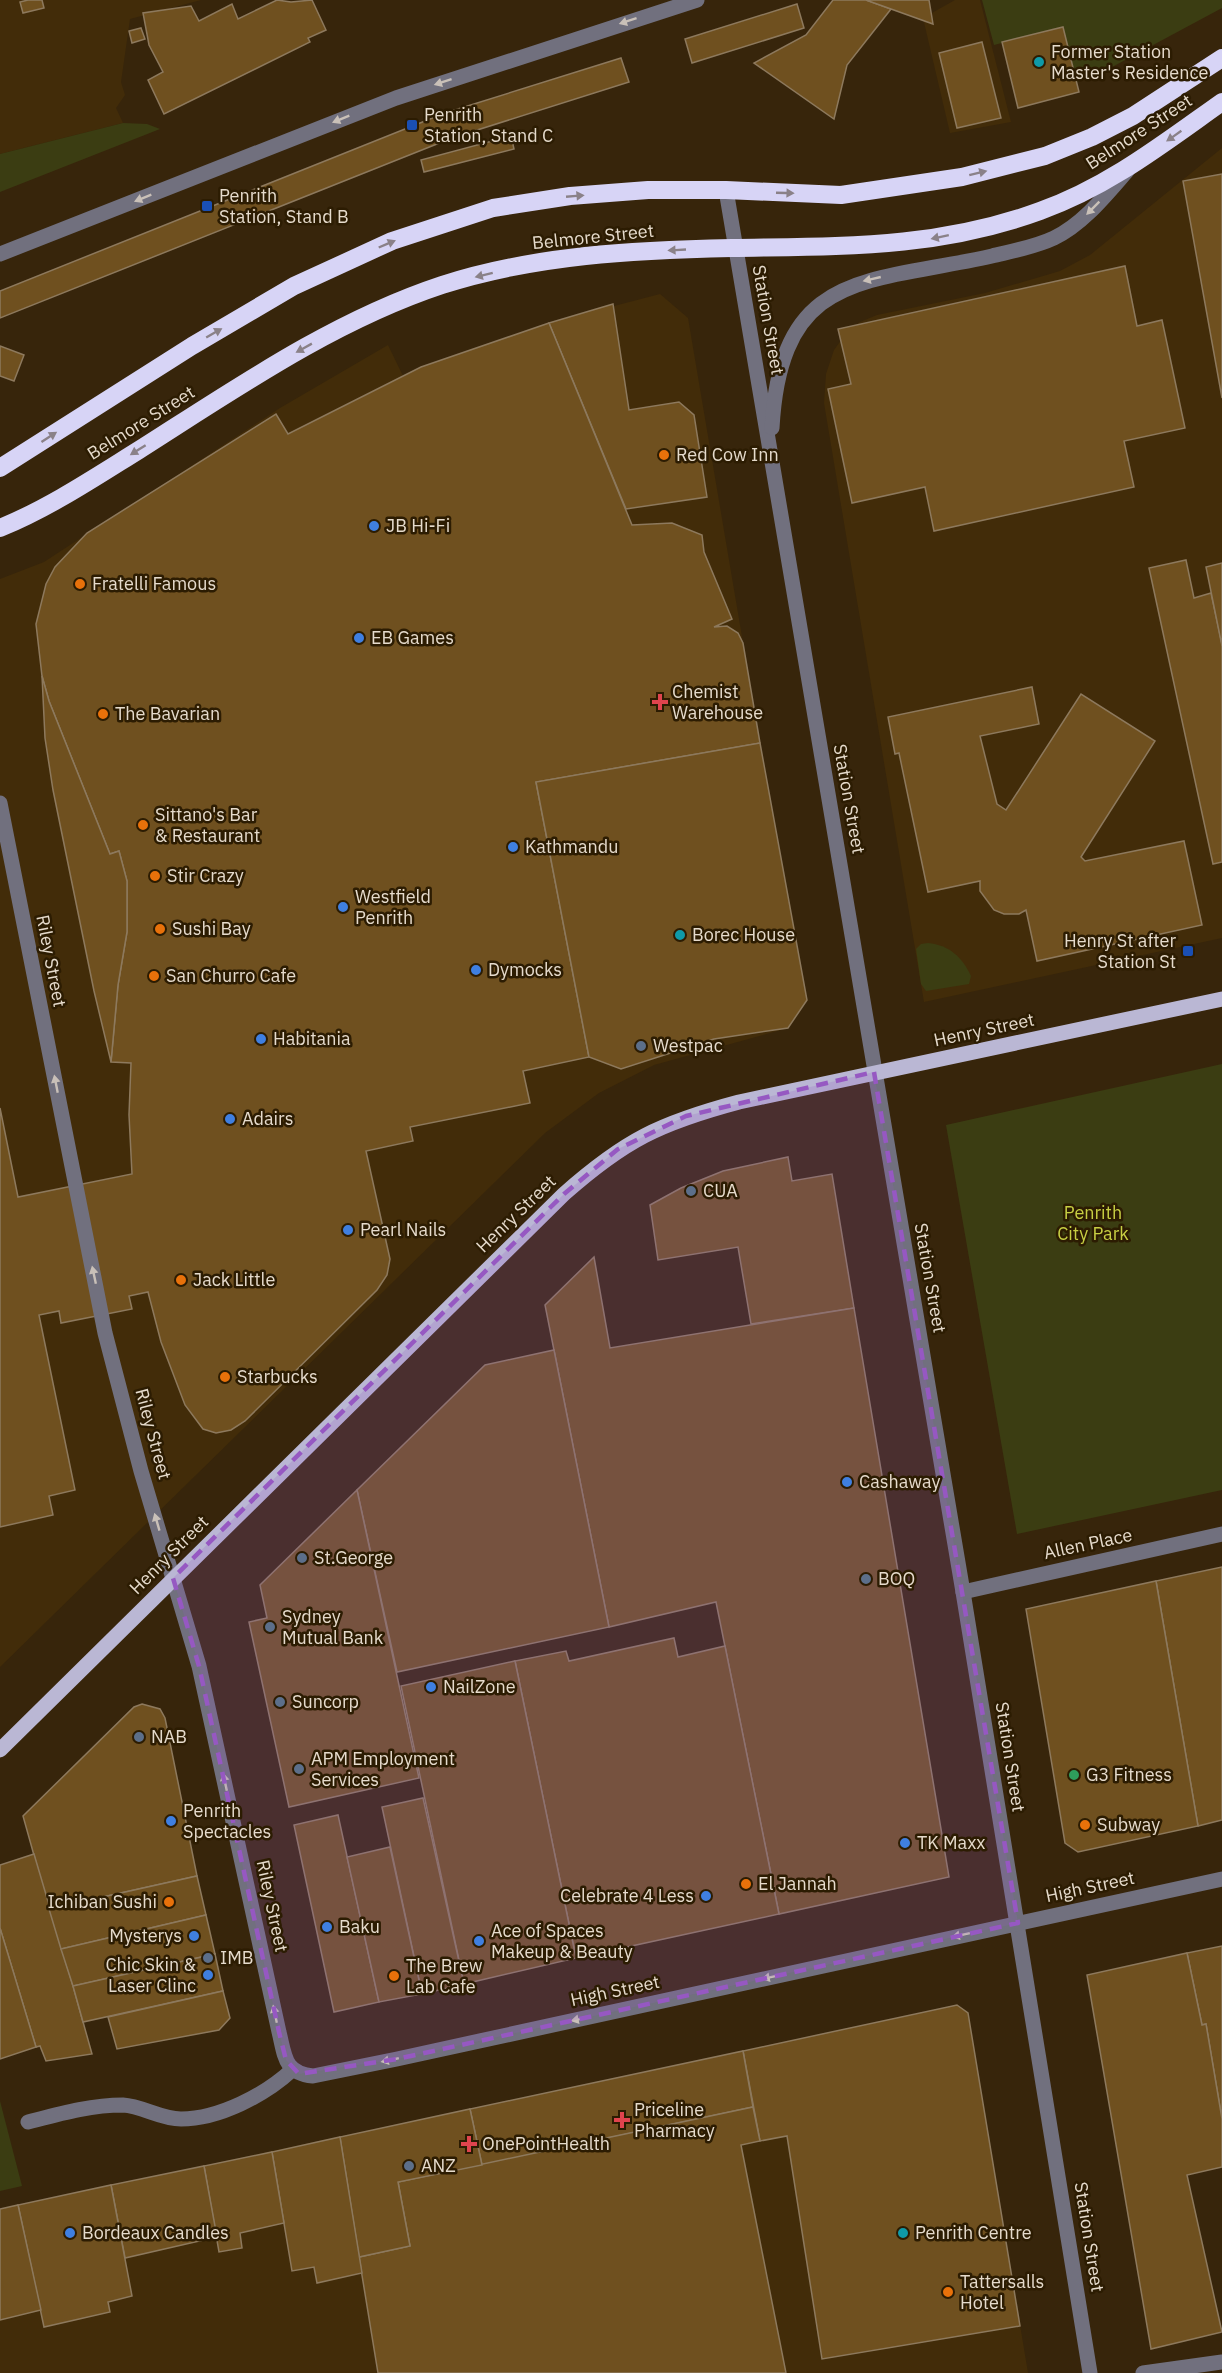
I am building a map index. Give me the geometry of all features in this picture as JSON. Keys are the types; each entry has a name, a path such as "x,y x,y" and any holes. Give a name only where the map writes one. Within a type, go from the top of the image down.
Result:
{"highway":[{"name":"Belmore Street","path":"0,468 192,346 294,286 393,241 493,208 559,197 648,190 726,190 841,195 962,177 1045,156 1133,116 1222,58"},
{"name":"Belmore Street","path":"0,528 82,486 306,347 373,313 442,285 517,267 590,256 735,248 792,249 874,246 943,236 1039,211 1087,191 1133,165 1222,102"}],"main road":[{"name":"Henry Street","path":"0,1750 564,1194 618,1149 650,1131 686,1116 874,1072 1222,999"}],"street":[{"path":"0,255 396,98 697,0"},
{"path":"770,452 780,367 790,341 802,321 813,310 858,282 986,257 1055,238 1079,222 1133,165"},
{"name":"Station Street","path":"726,190 963,1592 1090,2373"},
{"name":"Riley Street","path":"0,803 105,1333 199,1666 279,2032 286,2060 292,2070"},
{"name":"Allen Place","path":"963,1592 1222,1534"},
{"name":"High Street","path":"292,2070 299,2074 313,2076 387,2061 1222,1879"},
{"path":"28,2122 83,2109 124,2105 180,2119 225,2110 274,2086 292,2070"},
{"path":"1143,2373 1222,2362"}],"highlighted area":[{"path":"874,1072 1018,1923 397,2059 299,2074 286,2060 199,1666 173,1578 564,1194 618,1149 686,1116"}],"shaded area":[{"path":"0,0 201,0 130,19 121,82 125,95 116,108 123,123 0,154"},
{"path":"955,0 980,0 1011,122 950,133 923,18"},
{"path":"1222,148 1222,938 924,1002 824,403 826,374 834,350 847,332 860,322 877,315 985,293 1060,271 1090,255"},
{"name":"Westfield Penrith","path":"660,294 688,318 760,743 807,1000 788,1028 654,1065 599,1093 545,1133 0,1667 0,579 44,562 280,408 388,345 403,376 421,367 549,323"},
{"path":"957,2005 968,2013 1028,2373 0,2373 0,2209"}],"green space":[{"path":"982,0 1222,0 1222,8 1114,66 1077,82 1063,27 994,45"},
{"path":"123,123 147,124 160,129 0,192 0,154"},
{"path":"921,944 942,946 959,958 971,976 969,984 926,991 921,984 916,949"},
{"name":"Penrith City Park","path":"1222,1064 1222,1490 1017,1534 946,1125"},
{"path":"0,2101 22,2186 0,2191"}],"building":[{"path":"42,0 44,8 23,13 20,2"},
{"path":"277,0 291,2 312,0 326,30 308,38 310,42 164,114 148,80 163,72 149,45 143,13 191,6 199,21 232,4 238,19"},
{"path":"833,0 866,0 891,9 847,65 834,119 754,63 806,35"},
{"path":"866,0 929,0 933,24 891,9"},
{"path":"797,4 804,28 692,63 685,39"},
{"name":"Former Station Master's Residence","path":"1063,27 1079,92 1018,108 1002,42"},
{"path":"141,28 145,39 132,43 129,31"},
{"path":"982,42 1001,118 957,128 939,53"},
{"path":"621,58 629,82 452,138 0,318 0,291 445,113"},
{"path":"511,136 514,149 424,172 421,160"},
{"path":"1222,174 1222,398 1183,181"},
{"path":"1125,266 1137,326 1162,320 1185,428 1124,441 1134,487 934,531 925,487 852,503 828,389 851,384 838,329"},
{"path":"613,304 629,410 679,402 694,415 707,497 626,509 549,323"},
{"name":"Westfield Penrith","path":"549,323 632,525 672,523 702,535 704,552 732,619 714,627 727,626 738,633 743,643 760,743 536,782 589,1057 523,1071 530,1103 410,1127 413,1141 366,1151 390,1259 387,1275 377,1290 245,1421 231,1430 216,1433 203,1429 185,1405 161,1342 148,1292 129,1296 132,1309 61,1323 59,1311 39,1315 75,1490 49,1496 53,1515 0,1527 0,1108 18,1197 132,1174 129,1115 131,1063 111,1062 118,985 127,932 127,881 119,851 110,854 49,701 42,676 36,624 46,584 55,567 87,533 276,414 288,434 421,367"},
{"path":"0,346 24,355 14,381 0,376"},
{"path":"1186,560 1194,598 1211,593 1222,644 1222,862 1213,864 1149,568"},
{"path":"1222,563 1222,646 1206,567"},
{"path":"42,676 49,701 110,854 119,851 127,881 127,932 118,985 111,1062 94,991 53,790 45,738"},
{"path":"1032,687 1039,724 980,736 997,804 1006,810 1081,694 1155,741 1081,857 1085,861 1184,841 1202,925 1037,961 1026,910 1019,914 1004,914 994,910 980,891 980,881 928,892 899,753 895,754 888,717"},
{"name":"Borec House","path":"760,743 807,1000 788,1028 714,1039 621,1069 589,1057 536,782"},
{"path":"788,1157 792,1181 832,1174 854,1308 751,1324 738,1247 658,1260 650,1205 681,1188 723,1171"},
{"path":"594,1257 610,1348 854,1308 949,1877 779,1914 716,1602 609,1627 545,1305"},
{"path":"554,1350 609,1627 397,1672 357,1490 485,1365"},
{"path":"357,1490 419,1778 289,1807 249,1622 267,1618 260,1585"},
{"path":"1222,1567 1222,1820 1198,1826 1156,1581"},
{"path":"1156,1581 1198,1826 1078,1852 1065,1843 1026,1609"},
{"path":"674,1638 678,1657 725,1646 779,1914 576,1958 515,1661 566,1651 569,1661"},
{"path":"515,1661 576,1958 464,1984 401,1686"},
{"path":"142,1704 160,1709 165,1718 197,1876 49,1909 23,1816 134,1707"},
{"path":"423,1798 464,1984 422,1994 382,1807"},
{"path":"338,1815 379,2002 334,2012 294,1825"},
{"path":"390,1847 422,1994 379,2002 347,1857"},
{"path":"34,1854 92,2054 46,2061 40,2046 36,2047 0,1928 0,1865"},
{"path":"197,1876 206,1915 61,1949 49,1909"},
{"path":"206,1915 215,1954 73,1986 61,1949"},
{"path":"0,1928 36,2047 0,2059"},
{"path":"1222,1946 1222,2119 1206,2024 1202,2025 1187,1953"},
{"path":"1187,1953 1202,2025 1206,2024 1222,2119 1222,2167 1187,2175 1222,2332 1151,2349 1087,1975"},
{"path":"215,1954 223,1991 83,2022 73,1986"},
{"path":"223,1991 230,2018 219,2030 117,2049 108,2017"},
{"name":"Penrith Centre","path":"957,2005 968,2013 1020,2326 822,2359 787,2136 760,2141 743,2051"},
{"path":"743,2051 753,2107 482,2165 470,2109"},
{"path":"753,2107 760,2141 741,2145 786,2373 378,2373 359,2257 410,2246 398,2182"},
{"path":"470,2109 482,2165 398,2182 410,2246 359,2257 340,2137"},
{"path":"340,2137 362,2273 317,2283 314,2267 292,2271 272,2152"},
{"path":"272,2152 284,2223 240,2233 242,2248 219,2252 204,2166"},
{"path":"204,2166 217,2237 125,2258 111,2185"},
{"path":"111,2185 132,2296 108,2302 110,2312 44,2327 18,2205"},
{"path":"18,2205 41,2310 0,2320 0,2209"}],"place":[{"name":"Former Station Master's Residence","path":"1039,62"},
{"name":"Penrith Station, Stand C","path":"412,125"},
{"name":"Penrith Station, Stand B","path":"207,206"},
{"name":"Red Cow Inn","path":"664,455"},
{"name":"JB Hi-Fi","path":"374,526"},
{"name":"Fratelli Famous","path":"80,584"},
{"name":"EB Games","path":"359,638"},
{"name":"Chemist Warehouse","path":"660,702"},
{"name":"The Bavarian","path":"103,714"},
{"name":"Sittano's Bar & Restaurant","path":"143,825"},
{"name":"Kathmandu","path":"513,847"},
{"name":"Stir Crazy","path":"155,876"},
{"name":"Westfield Penrith","path":"343,907"},
{"name":"Sushi Bay","path":"160,929"},
{"name":"Borec House","path":"680,935"},
{"name":"Henry St after Station St","path":"1188,951"},
{"name":"Dymocks","path":"476,970"},
{"name":"San Churro Cafe","path":"154,976"},
{"name":"Habitania","path":"261,1039"},
{"name":"Westpac","path":"641,1046"},
{"name":"Adairs","path":"230,1119"},
{"name":"CUA","path":"691,1191"},
{"name":"Pearl Nails","path":"348,1230"},
{"name":"Jack Little","path":"181,1280"},
{"name":"Starbucks","path":"225,1377"},
{"name":"Cashaway","path":"847,1482"},
{"name":"St.George","path":"302,1558"},
{"name":"BOQ","path":"866,1579"},
{"name":"Sydney Mutual Bank","path":"270,1627"},
{"name":"NailZone","path":"431,1687"},
{"name":"Suncorp","path":"280,1702"},
{"name":"NAB","path":"139,1737"},
{"name":"APM Employment Services","path":"299,1769"},
{"name":"G3 Fitness","path":"1074,1775"},
{"name":"Penrith Spectacles","path":"171,1821"},
{"name":"Subway","path":"1085,1825"},
{"name":"TK Maxx","path":"905,1843"},
{"name":"El Jannah","path":"746,1884"},
{"name":"Celebrate 4 Less","path":"706,1896"},
{"name":"Ichiban Sushi","path":"169,1902"},
{"name":"Baku","path":"327,1927"},
{"name":"Mysterys","path":"194,1936"},
{"name":"Ace of Spaces Makeup & Beauty","path":"479,1941"},
{"name":"IMB","path":"208,1958"},
{"name":"Chic Skin & Laser Clinc","path":"208,1975"},
{"name":"The Brew Lab Cafe","path":"394,1976"},
{"name":"Priceline Pharmacy","path":"622,2120"},
{"name":"OnePointHealth","path":"469,2144"},
{"name":"ANZ","path":"409,2166"},
{"name":"Bordeaux Candles","path":"70,2233"},
{"name":"Penrith Centre","path":"903,2233"},
{"name":"Tattersalls Hotel","path":"948,2292"}]}
